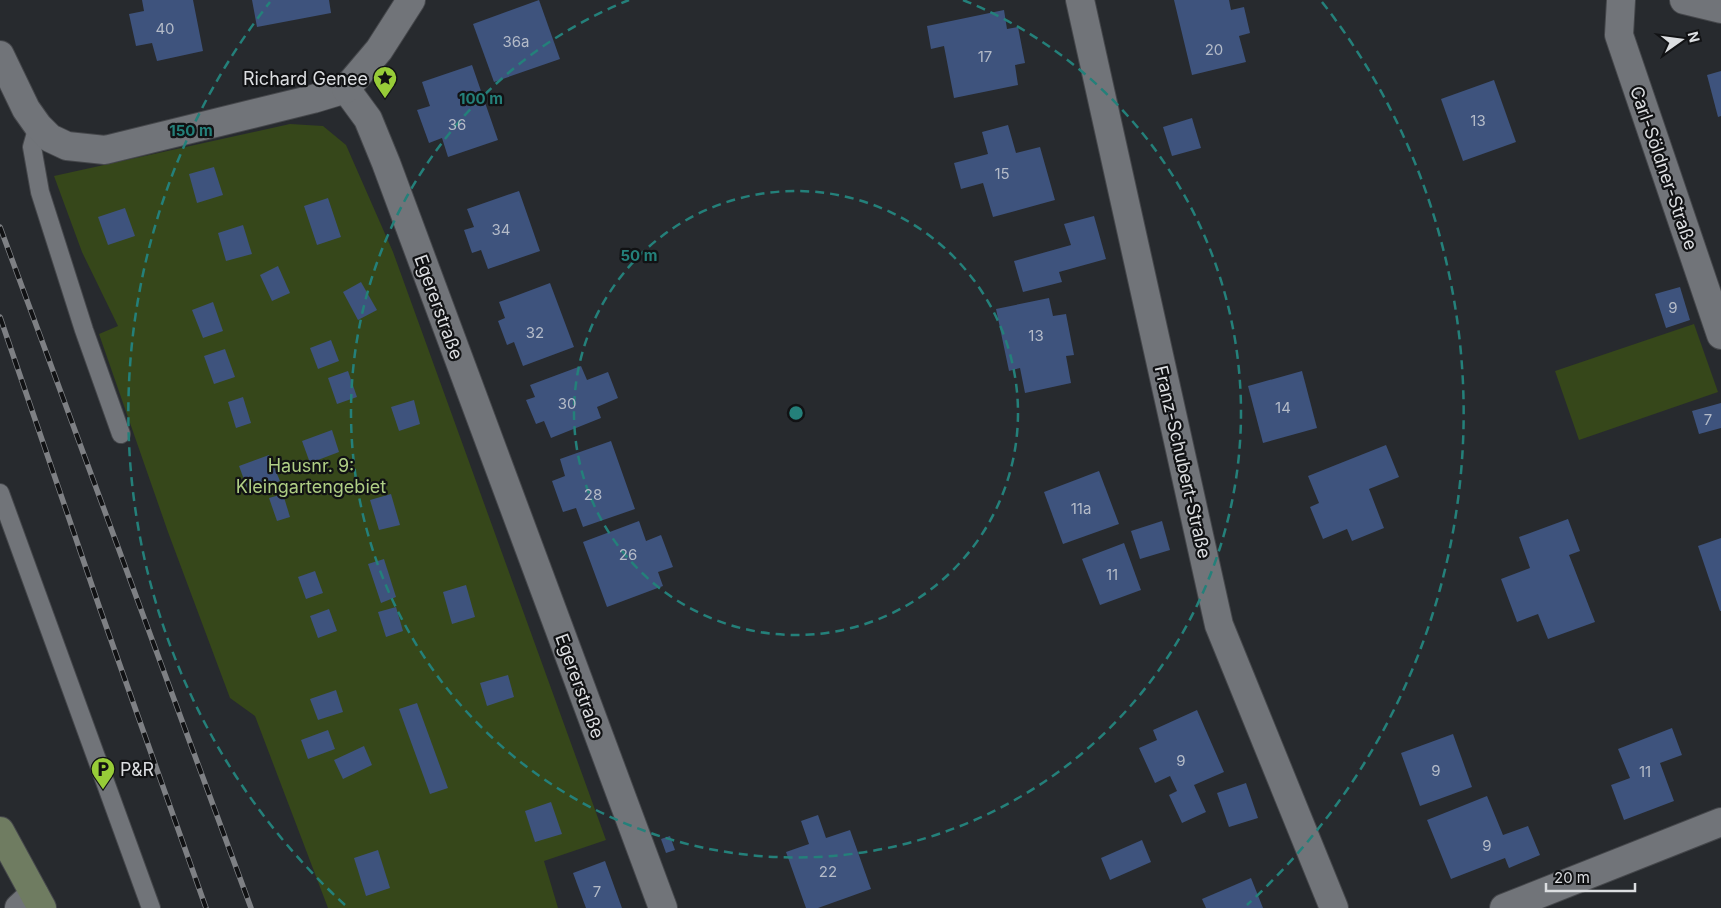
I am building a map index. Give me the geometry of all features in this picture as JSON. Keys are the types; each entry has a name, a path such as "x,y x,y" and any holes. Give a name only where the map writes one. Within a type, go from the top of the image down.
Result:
{"street":[{"path":"0,55 15,90 26,109 38,126 50,138 67,146 105,150 346,89 380,50 411,0"},
{"name":"Franz-Schubert-Straße","path":"1080,0 1219,625 1334,908"},
{"name":"Carl-Söldner-Straße","path":"1622,0 1619,35 1721,335"},
{"path":"1684,0 1721,9"},
{"name":"Egererstraße","path":"346,89 368,119 386,163 663,908"},
{"path":"1504,908 1721,822"},
{"path":"0,831 32,903"}],"lane":[{"path":"38,126 32,148 40,192 84,330 120,434"},
{"path":"0,492 151,908"}],"green space":[{"name":"Hausnr. 9: Kleingartengebiet","path":"290,124 323,126 346,145 393,252 606,840 544,861 558,908 328,908 255,716 230,698 168,532 99,334 118,326 82,252 54,176"},
{"path":"1694,324 1718,392 1579,440 1555,371"}],"building":[{"path":"142,0 193,0 203,51 157,61 152,43 136,46 129,14 144,11"},
{"path":"252,0 329,0 331,13 257,27"},
{"path":"539,0 560,59 494,82 473,24"},
{"path":"1174,0 1229,0 1231,10 1244,7 1250,33 1239,36 1246,62 1192,75"},
{"path":"1004,10 1007,29 1018,27 1025,63 1015,65 1018,85 954,98 944,46 931,49 927,26"},
{"path":"472,65 498,140 448,157 442,138 429,143 417,110 430,106 422,82"},
{"path":"1721,71 1721,116 1718,117 1707,75"},
{"path":"1494,80 1516,142 1463,161 1441,99"},
{"path":"1192,118 1201,148 1172,156 1163,127"},
{"path":"1008,125 1016,153 1040,147 1055,200 993,217 983,183 961,189 954,163 988,154 982,132"},
{"path":"214,167 223,195 197,203 189,174"},
{"path":"519,191 540,251 488,269 481,250 472,253 464,230 474,227 467,209"},
{"path":"328,198 341,237 317,245 304,206"},
{"path":"125,208 135,236 108,245 98,217"},
{"path":"1094,216 1106,259 1059,272 1062,282 1023,292 1014,261 1071,245 1064,224"},
{"path":"243,225 252,254 226,261 218,233"},
{"path":"278,266 290,293 272,301 260,275"},
{"path":"361,282 377,310 358,320 343,292"},
{"path":"550,283 574,347 523,366 514,342 507,345 498,321 505,318 499,302"},
{"path":"1680,287 1690,320 1666,328 1655,294"},
{"path":"1049,298 1053,316 1066,314 1074,355 1066,356 1071,383 1025,393 1020,368 1009,371 996,309"},
{"path":"213,302 223,331 203,338 192,310"},
{"path":"331,340 339,361 318,369 310,348"},
{"path":"225,349 235,377 214,384 204,356"},
{"path":"581,366 587,380 608,372 618,398 597,407 601,418 551,438 544,421 536,424 526,400 535,397 530,385"},
{"path":"348,371 357,397 337,404 328,378"},
{"path":"1302,371 1317,428 1263,443 1248,386"},
{"path":"243,397 251,423 236,428 228,402"},
{"path":"414,400 420,424 399,431 391,407"},
{"path":"1721,403 1721,428 1699,434 1692,411"},
{"path":"332,430 339,452 310,463 302,441"},
{"path":"611,441 635,509 583,527 576,508 563,512 552,481 565,476 560,459"},
{"path":"1386,445 1399,477 1369,489 1384,528 1352,541 1347,529 1323,539 1310,507 1319,503 1308,476"},
{"path":"269,455 280,481 249,493 239,466"},
{"path":"1099,471 1119,524 1063,544 1044,492"},
{"path":"283,494 290,517 277,521 269,498"},
{"path":"391,494 400,525 379,530 370,500"},
{"path":"1568,519 1580,551 1569,555 1595,622 1548,639 1538,614 1517,622 1501,579 1530,568 1519,537"},
{"path":"639,521 646,541 661,535 673,567 658,572 663,586 607,607 583,542"},
{"path":"1162,521 1170,550 1140,559 1131,531"},
{"path":"1721,538 1721,611 1720,611 1698,546"},
{"path":"1124,543 1141,590 1100,605 1082,559"},
{"path":"384,559 396,597 381,603 368,564"},
{"path":"315,571 323,593 306,599 298,577"},
{"path":"466,585 475,617 452,624 443,592"},
{"path":"396,607 403,631 386,637 378,612"},
{"path":"329,609 337,631 318,638 310,616"},
{"path":"508,675 514,697 487,706 480,683"},
{"path":"336,690 343,712 318,720 310,699"},
{"path":"417,703 448,788 430,794 399,709"},
{"path":"1197,710 1224,772 1194,785 1206,812 1182,823 1169,795 1177,791 1170,776 1155,783 1139,748 1157,740 1153,730"},
{"path":"1672,728 1682,755 1660,763 1674,801 1624,820 1611,785 1630,778 1618,749"},
{"path":"328,730 335,749 308,759 301,740"},
{"path":"1453,734 1472,787 1420,806 1401,753"},
{"path":"364,746 372,765 343,779 334,760"},
{"path":"1246,783 1258,818 1229,827 1217,793"},
{"path":"1487,796 1503,835 1528,826 1540,855 1509,868 1505,858 1451,879 1427,820"},
{"path":"551,802 562,834 535,842 525,811"},
{"path":"818,815 826,838 850,830 871,889 818,908 806,908 786,852 809,844 801,821"},
{"path":"670,836 675,850 666,853 661,839"},
{"path":"1142,840 1151,862 1110,880 1101,858"},
{"path":"378,850 390,888 366,896 354,858"},
{"path":"605,861 622,908 586,908 573,873"},
{"path":"1251,878 1263,908 1206,908 1202,899"}],"railway":[{"path":"0,227 251,908"},
{"path":"0,317 100,609 206,908"}],"place":[{"name":"Richard Genee","path":"385,99"},
{"name":"P&R","path":"103,790"}]}
